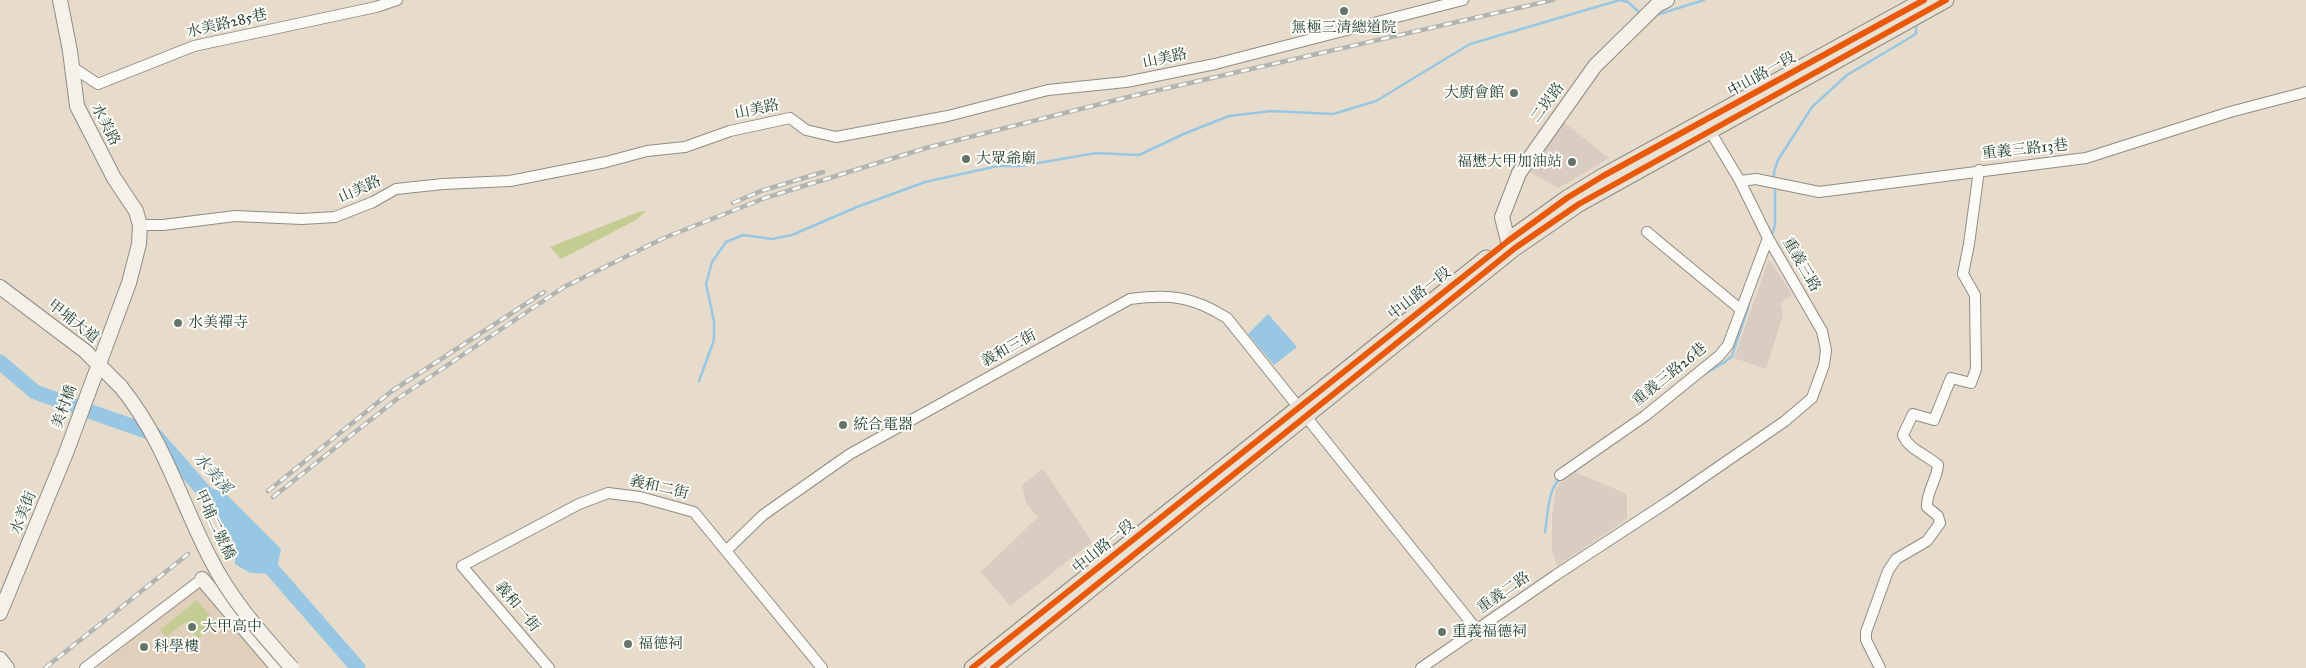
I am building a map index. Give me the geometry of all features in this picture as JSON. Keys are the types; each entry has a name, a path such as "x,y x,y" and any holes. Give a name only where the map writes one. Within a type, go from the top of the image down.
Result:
{"main road":[{"name":"中山路一段","path":"972,668 1303,411 1511,245 1706,125 1924,0"},
{"name":"中山路一段","path":"1706,125 1946,0"},
{"name":"中山路一段","path":"993,668 1303,411"}],"street":[{"name":"水美路","path":"60,0 77,106 114,178 136,211 140,225"},
{"name":"水美路285巷","path":"72,67 98,84 194,46 376,7 397,0"},
{"name":"山美路","path":"140,225 163,225 235,216 302,219 335,217 373,202 396,189 443,184 510,181 606,162 647,151 685,147 730,131 790,118 806,130 836,137 948,116 1048,90 1126,82 1215,64 1463,0"},
{"name":"二崁路","path":"1511,245 1502,217 1519,173 1595,66 1639,21 1657,5 1667,0"},
{"name":"重義三路13巷","path":"1740,181 1756,179 1819,192 1978,170 2086,158 2230,112 2306,92"},
{"name":"重義三路","path":"1706,125 1740,181 1768,238 1822,331 1826,350 1820,382 1812,398 1785,421"},
{"path":"1880,668 1866,640 1866,632 1888,571 1896,559 1927,542 1940,523 1938,516 1927,507 1927,498 1937,474 1938,465 1906,442 1903,435 1913,414 1934,420 1950,378 1971,383 1976,369 1975,295 1963,274 1969,244 1978,170"},
{"path":"97,368 128,283 139,244 140,225"},
{"path":"1647,232 1740,309"},
{"name":"重義三路26巷","path":"1560,475 1645,416 1719,356 1728,344 1768,238"},
{"name":"甲埔大道","path":"0,287 121,387"},
{"name":"義和三街","path":"726,550 763,515 850,454 1130,299 1159,295 1182,297 1205,304 1227,318 1303,411"},
{"name":"美村橋","path":"66,453 97,368"},
{"name":"甲埔二號橋","path":"121,387 145,419 157,440 201,540 222,579 244,613 292,668"},
{"name":"重義二路","path":"1303,411 1477,630 1785,421"},
{"name":"水美街","path":"0,613 66,453"},
{"name":"義和二街","path":"462,566 579,504 608,493 640,497 694,512 822,668"},
{"name":"義和一街","path":"462,566 549,668"},
{"path":"85,668 202,579 278,668"},
{"path":"1421,668 1477,630"},
{"path":"0,659 7,668"}],"shaded area":[{"path":"1562,121 1609,158 1559,188 1529,172"},
{"path":"1769,259 1792,294 1780,303 1783,315 1766,369 1734,358"},
{"path":"1043,469 1092,542 1010,606 981,572 1038,517 1026,503 1022,485"},
{"path":"1570,470 1627,494 1627,519 1557,566 1552,551 1552,516 1556,489"},
{"name":"大甲高中","path":"198,586 272,668 98,668"}],"green space":[{"path":"641,211 646,211 636,220 561,259 550,247"},
{"path":"197,600 217,624 199,638 185,622 166,637 160,630"}],"water":[{"path":"1268,314 1297,347 1274,365 1248,334"},
{"path":"196,482 226,494 281,549 276,574 250,573 235,564 236,545"}],"waterway":[{"path":"699,381 714,340 714,321 706,284 712,262 726,242 743,235 772,239 792,235 857,207 925,182 998,166 1021,166 1096,153 1139,155 1229,116 1271,111 1333,114 1376,101 1470,44 1620,0 1628,2 1641,14"},
{"path":"1653,16 1704,0"},
{"path":"1774,180 1774,172 1778,160 1812,107 1847,75 1916,34 1916,24"},
{"path":"1771,237 1775,225 1775,185"},
{"path":"1703,375 1732,356 1749,304"},
{"name":"水美溪","path":"0,362 35,392 154,434 209,497"},
{"path":"1545,532 1553,489 1561,478"},
{"name":"水美溪","path":"263,559 358,668"}],"railway":[{"path":"273,497 397,399 564,287 664,238 765,198 926,148 1124,98 1553,0"},
{"path":"733,203 761,191 823,172"},
{"path":"268,491 392,391 544,292"},
{"path":"45,668 188,554"}],"cycle path":[{"path":"972,668 1508,241 1567,198 1603,176 1924,0"},
{"path":"993,668 1515,248 1579,204 1946,0"}],"place":[{"name":"無極三清總道院","path":"1344,11"},
{"name":"大廚會館","path":"1514,93"},
{"name":"大眾爺廟","path":"966,159"},
{"name":"福懋大甲加油站","path":"1572,162"},
{"name":"水美禪寺","path":"178,323"},
{"name":"統合電器","path":"843,425"},
{"name":"大甲高中","path":"192,627"},
{"name":"重義福德祠","path":"1442,632"},
{"name":"福德祠","path":"628,644"},
{"name":"科學樓","path":"144,647"}]}
